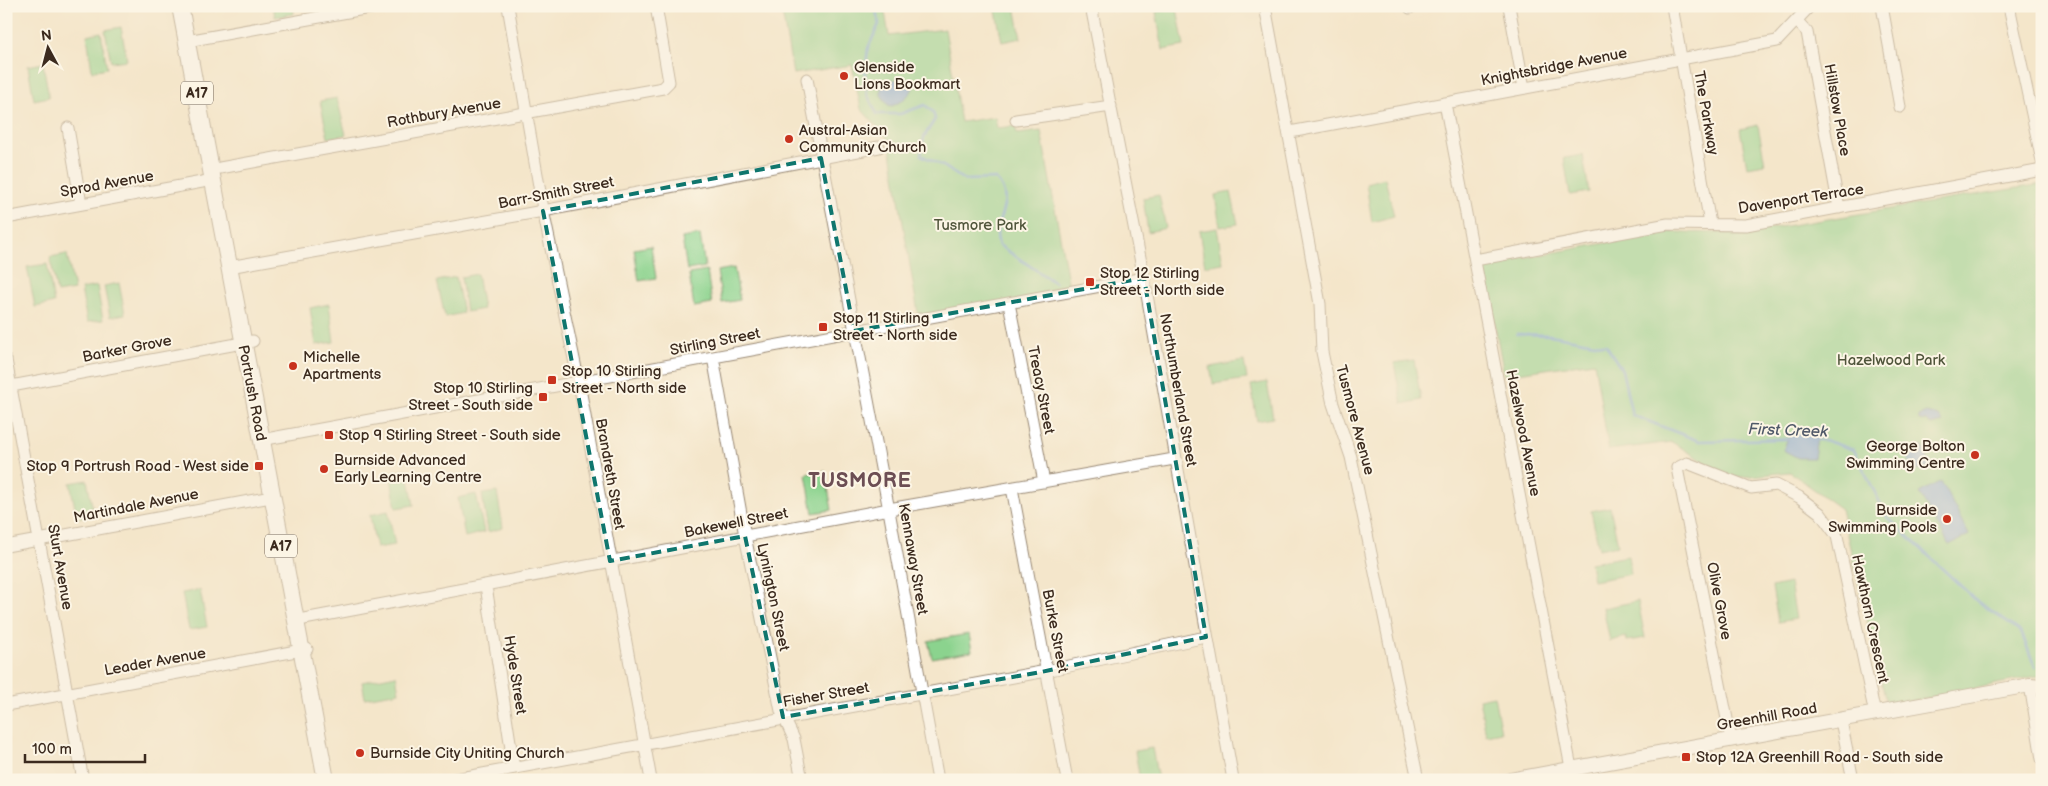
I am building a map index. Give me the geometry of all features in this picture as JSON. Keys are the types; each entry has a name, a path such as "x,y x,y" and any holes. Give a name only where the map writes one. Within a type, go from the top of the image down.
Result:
{"highway":[{"name":"Portrush Road","path":"180,6 192,40"},
{"name":"Portrush Road","path":"190,6 192,40 266,440 304,620 305,650 326,780"},
{"name":"Portrush Road","path":"266,440 272,497 305,650 336,780"}],"main road":[{"name":"Greenhill Road","path":"1510,780 1568,772 1731,739 2038,683"}],"street":[{"path":"192,40 381,6"},
{"name":"Brandreth Street","path":"508,6 543,211 579,383 651,780"},
{"name":"Rothbury Avenue","path":"217,174 663,88 669,82 656,6"},
{"name":"Northumberland Street","path":"1091,6 1144,278 1174,459 1232,780"},
{"name":"Tusmore Avenue","path":"1265,6 1290,132 1320,304 1322,352 1333,404 1351,456 1418,780"},
{"path":"1509,6 1524,88"},
{"name":"The Parkway","path":"1672,6 1710,224"},
{"name":"Knightsbridge Avenue","path":"1290,132 1777,41 1810,6"},
{"path":"1882,6 1900,108"},
{"path":"2009,6 2042,161"},
{"name":"Hillstow Place","path":"1797,21 1807,32 1839,208"},
{"name":"Kennaway Street","path":"807,79 938,780"},
{"name":"Hazelwood Avenue","path":"1445,103 1568,772"},
{"path":"1016,120 1111,106"},
{"path":"68,128 81,204"},
{"name":"Barr-Smith Street","path":"234,266 543,211 879,147"},
{"name":"Davenport Terrace","path":"1475,260 1668,224 1746,225 2042,170"},
{"name":"Sprod Avenue","path":"6,218 81,204 217,174"},
{"name":"Stirling Street","path":"266,440 1144,278"},
{"name":"Treacy Street","path":"1009,302 1044,482"},
{"name":"Barker Grove","path":"9,387 248,342"},
{"name":"Lynington Street","path":"713,358 745,536 783,717 794,739 802,780"},
{"name":"Sturt Avenue","path":"6,360 9,387 40,540 83,780"},
{"name":"Bakewell Street","path":"304,620 745,536 1174,459"},
{"name":"Hawthorn Crescent","path":"1677,468 1687,463 1751,488 1776,485 1799,497 1820,513 1837,536 1875,714"},
{"name":"Olive Grove","path":"1677,468 1731,739"},
{"name":"Burke Street","path":"1012,488 1067,780"},
{"name":"Martindale Avenue","path":"6,546 272,497"},
{"name":"Hyde Street","path":"486,586 514,768"},
{"name":"Fisher Street","path":"450,780 499,776 514,768 783,717 1047,671 1206,637"},
{"name":"Leader Avenue","path":"6,705 305,650"},
{"path":"2038,683 2042,760"},
{"path":"1841,720 1852,780"}],"highlighted area":[{"path":"821,158 854,331 1144,278 1206,637 1041,672 783,717 745,536 610,561 543,211"}],"green space":[{"path":"273,6 293,6 294,14 275,17"},
{"name":"Tusmore Park","path":"781,6 884,6 889,36 945,29 961,122 995,117 997,128 1015,126 1017,134 1041,131 1070,292 919,319 889,140 861,109 852,65 793,74"},
{"path":"995,6 1015,6 1021,38 1002,42"},
{"path":"1177,8 1184,46 1163,50 1156,12"},
{"path":"121,27 127,60 111,62 105,30"},
{"path":"101,32 107,68 92,71 87,35"},
{"path":"43,63 49,97 34,100 28,66"},
{"path":"337,98 346,135 328,138 320,101"},
{"path":"1758,125 1765,164 1747,167 1740,129"},
{"path":"1583,155 1589,192 1570,195 1564,158"},
{"path":"1385,178 1394,216 1372,222 1366,183"},
{"name":"Hazelwood Park","path":"2042,184 2042,675 1887,706 1841,509 1790,472 1731,478 1672,442 1609,450 1594,362 1504,375 1484,265 1667,232 1743,233"},
{"path":"1231,192 1238,224 1220,227 1215,195"},
{"path":"1159,195 1166,228 1148,232 1143,198"},
{"path":"1217,228 1223,263 1205,266 1199,231"},
{"path":"700,235 705,267 687,270 682,238"},
{"path":"651,246 656,278 639,281 634,249"},
{"path":"67,254 74,290 57,293 50,257"},
{"path":"47,264 54,303 35,307 27,267"},
{"path":"734,268 740,300 722,303 717,271"},
{"path":"707,271 712,304 694,307 689,274"},
{"path":"477,274 483,309 466,312 461,277"},
{"path":"456,277 463,313 445,317 437,281"},
{"path":"119,283 125,314 110,317 104,286"},
{"path":"97,286 103,320 87,322 81,289"},
{"path":"329,304 334,342 316,345 310,308"},
{"path":"1414,360 1421,400 1402,404 1394,363"},
{"path":"1244,361 1247,379 1213,384 1210,367"},
{"path":"1267,382 1273,418 1257,421 1251,385"},
{"path":"407,469 414,505 396,508 390,472"},
{"path":"825,471 832,510 813,513 806,474"},
{"path":"87,480 94,515 77,518 70,483"},
{"path":"497,492 503,528 488,532 482,494"},
{"path":"476,494 484,532 465,537 458,498"},
{"path":"1610,507 1618,545 1599,549 1591,511"},
{"path":"388,511 395,545 376,548 370,515"},
{"path":"1628,556 1631,574 1593,581 1590,563"},
{"path":"1790,583 1796,619 1778,622 1772,587"},
{"path":"200,590 207,627 189,630 182,593"},
{"path":"1638,601 1645,638 1627,641 1626,637 1610,641 1603,608"},
{"path":"969,634 972,651 932,658 928,641"},
{"path":"396,675 399,692 365,698 362,682"},
{"path":"1494,696 1501,732 1486,735 1479,699"},
{"path":"1152,748 1158,780 1140,780 1135,751"}],"water":[{"path":"898,79 914,84 913,88 903,100 892,106 888,105 881,95 881,86 885,82"},
{"path":"1926,413 1939,416 1943,422 1931,425 1926,421 1919,420 1919,416"},
{"path":"1814,431 1817,437 1814,458 1798,458 1783,450 1789,436"},
{"path":"1923,446 1930,467 1912,472 1906,451"},
{"name":"Burnside Swimming Pools","path":"1941,481 1969,535 1949,545 1919,493"}],"waterway":[{"name":"First Creek","path":"875,6 879,24 868,48 865,73 867,94 877,114 900,114 925,105 933,112 935,119 924,137 921,155 945,167 964,180 996,179 1002,188 1004,196 997,236 999,245 1055,283"},
{"name":"First Creek","path":"1517,334 1550,335 1606,345 1622,370 1632,415 1699,441 1788,439"},
{"name":"First Creek","path":"1814,440 1824,440 1854,450 1887,517 1978,602 2021,632 2035,667"}],"place":[{"name":"Glenside Lions Bookmart","path":"844,76"},
{"name":"Austral-Asian Community Church","path":"789,139"},
{"name":"Stop 12 Stirling Street - North side","path":"1090,282"},
{"name":"Stop 11 Stirling Street - North side","path":"823,327"},
{"name":"Michelle Apartments","path":"293,366"},
{"name":"Stop 10 Stirling Street - North side","path":"552,380"},
{"name":"Stop 10 Stirling Street - South side","path":"543,397"},
{"name":"Stop 9 Stirling Street - South side","path":"329,435"},
{"name":"George Bolton Swimming Centre","path":"1975,455"},
{"name":"Stop 9 Portrush Road - West side","path":"259,466"},
{"name":"Burnside Advanced Early Learning Centre","path":"324,469"},
{"name":"Burnside Swimming Pools","path":"1947,519"},
{"name":"Burnside City Uniting Church","path":"360,753"},
{"name":"Stop 12A Greenhill Road - South side","path":"1686,757"}],"district":[{"name":"TUSMORE","path":"860,481"}]}
